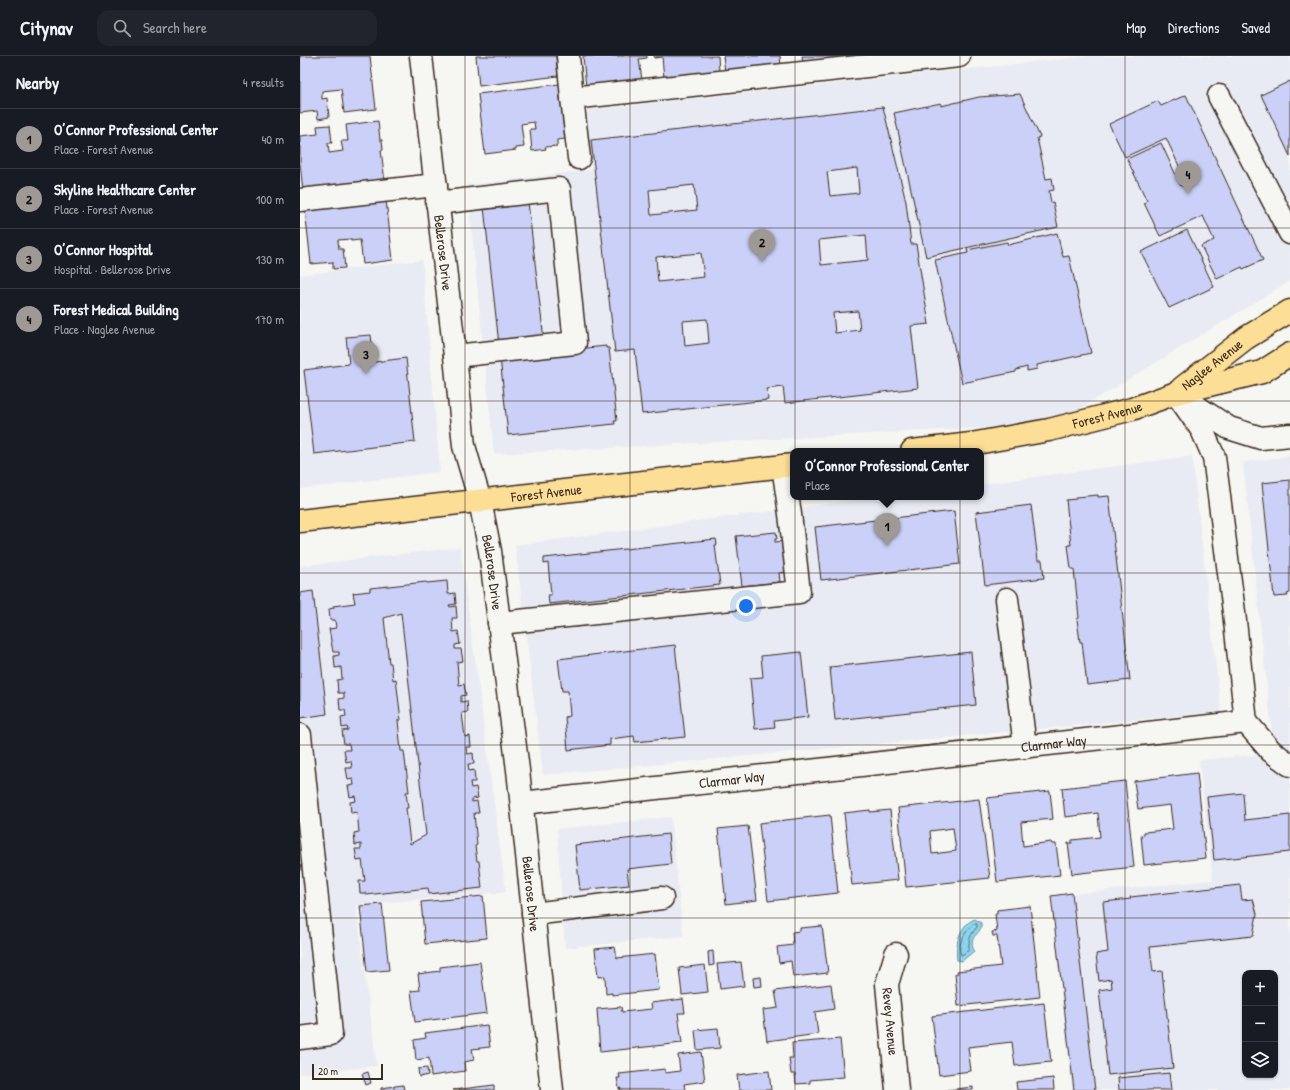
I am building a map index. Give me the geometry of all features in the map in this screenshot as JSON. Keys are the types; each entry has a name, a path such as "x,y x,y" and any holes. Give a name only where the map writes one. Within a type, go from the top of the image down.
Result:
{"main road":[{"name":"Naglee Avenue","path":"1176,393 1246,338 1290,312"},
{"name":"Naglee Avenue","path":"1176,393 1262,372 1290,354"},
{"name":"Forest Avenue","path":"937,448 971,444 1049,430 1132,409 1176,393"},
{"name":"Forest Avenue","path":"300,521 788,465"}],"street":[{"name":"Bellerose Drive","path":"421,56 464,446 480,501 490,551 522,803 552,1090"},
{"path":"568,56 579,158"},
{"path":"572,98 959,56"},
{"path":"1219,96 1290,233"},
{"path":"300,200 559,189 575,343 455,356"},
{"path":"1176,393 1229,428 1261,438 1290,435"},
{"path":"1176,393 1202,430 1214,457 1234,612 1246,722 1271,751 1290,764"},
{"path":"499,623 799,592 790,514 788,465"},
{"path":"1007,599 1025,747"},
{"name":"Clarmar Way","path":"522,803 1246,722"},
{"path":"300,735 331,1034 300,1038"},
{"path":"1290,772 1290,780"},
{"path":"533,914 662,898"},
{"name":"Revey Avenue","path":"896,954 887,984 897,1090"}],"shaded area":[{"path":"1090,56 1290,56 1290,281 1055,424 494,454 467,185 591,170 587,110"},
{"path":"422,260 440,472 300,489 300,275"},
{"path":"1192,456 1221,712 543,775 515,545 856,500 984,500 984,484"},
{"path":"1290,456 1290,1090 1072,1090 1051,896 1213,880 1199,760 1274,753 1243,462"},
{"path":"460,547 506,892 356,905 377,1066 300,1074 300,566"},
{"path":"671,817 683,936 565,948 557,829"}],"water":[{"path":"975,919 981,923 981,927 972,941 974,951 962,961 957,960 959,936 965,926"}],"building":[{"path":"300,56 370,56 376,109 344,113 341,89 322,91 322,99 327,98 329,117 318,119 317,111 300,113"},
{"path":"476,56 556,56 558,76 479,86"},
{"path":"583,56 647,56 647,58 639,59 642,80 586,87"},
{"path":"654,56 718,56 719,72 664,78 662,57 654,58"},
{"path":"723,56 780,56 781,66 725,72"},
{"path":"802,56 858,56 803,63"},
{"path":"1290,81 1290,156 1261,95"},
{"path":"559,84 565,139 557,140 557,146 545,147 546,149 532,151 530,129 535,129 534,122 521,124 524,147 516,148 516,150 485,154 478,94"},
{"path":"1020,94 1040,137 1037,138 1046,179 1052,178 1054,190 1049,191 1051,203 1053,202 1058,227 926,257 894,113 941,103 941,106 979,97"},
{"path":"1186,95 1263,260 1243,269 1242,267 1217,279 1201,246 1214,240 1203,216 1160,236 1144,203 1147,201 1127,159 1161,143 1181,186 1187,183 1166,138 1125,157 1109,124 1158,101 1161,106"},
{"path":"883,107 906,202 911,244 916,244 929,324 911,326 918,388 785,403 783,387 767,389 768,400 642,414 635,350 615,352 591,140","holes":["857,168 859,193 830,196 827,172","694,185 697,210 651,215 649,190","866,235 868,260 821,265 819,240","701,253 704,277 658,282 656,257","858,311 860,330 835,333 833,313","707,319 709,343 685,346 683,321"]},
{"path":"378,121 380,140 382,140 383,150 381,150 385,182 303,192 300,163 300,136 318,134 317,126 330,125 332,143 328,143 329,153 343,151 341,141 348,141 346,125"},
{"path":"386,200 393,260 363,264 360,240 351,241 351,239 338,240 339,249 343,249 345,268 333,269 333,262 311,264 305,209"},
{"path":"528,202 544,340 499,345 484,207"},
{"path":"1187,230 1214,287 1169,308 1141,252"},
{"path":"1057,233 1063,257 1069,256 1091,353 1037,365 1037,369 1027,371 1027,367 1016,370 1016,372 962,383 935,260 968,253 967,250 1007,242 1008,245"},
{"path":"371,335 374,362 406,358 415,442 314,454 304,370 349,364 346,337"},
{"path":"606,346 606,348 609,348 617,421 614,421 615,424 508,435 500,357"},
{"path":"1290,480 1290,593 1287,594 1288,596 1274,597 1262,483"},
{"path":"1098,495 1098,497 1109,496 1130,680 1087,685 1082,642 1080,642 1077,619 1079,618 1074,569 1071,569 1068,545 1071,545 1066,500 1076,499 1076,497"},
{"path":"1031,505 1038,560 1042,560 1044,578 985,585 976,512"},
{"path":"954,511 960,564 821,580 815,527"},
{"path":"776,532 777,539 775,539 775,542 785,541 788,572 779,573 780,582 742,586 736,536"},
{"path":"716,539 717,545 715,545 720,585 549,604 548,595 551,595 548,563 544,564 544,558"},
{"path":"447,581 448,594 455,593 456,604 449,605 450,607 456,606 457,618 452,618 453,632 458,631 460,644 455,645 455,649 461,649 463,661 457,662 459,685 464,684 466,695 461,696 461,702 467,701 468,712 462,713 465,737 470,736 471,747 466,747 467,754 473,753 474,764 468,764 469,771 474,770 475,782 470,782 471,788 476,787 478,798 472,799 472,802 477,801 479,813 474,813 477,845 475,846 477,861 479,861 482,888 429,894 428,888 366,895 366,893 360,893 359,881 365,881 362,860 357,861 355,849 361,849 361,844 355,845 354,833 359,832 357,812 351,813 350,802 356,801 355,796 350,797 348,786 354,785 353,779 348,780 346,768 352,768 351,761 346,762 344,750 350,750 349,744 344,744 342,731 348,730 347,727 342,728 341,717 346,716 345,710 340,710 339,699 344,698 344,693 338,693 337,680 342,679 341,667 335,668 334,656 339,655 339,652 333,652 329,629 336,628 335,620 330,620 329,609 334,608 333,606 355,603 353,593 370,591 370,588","holes":["401,613 426,835 410,844 406,808 408,808 406,792 409,792 404,751 401,751 398,720 401,720 396,679 393,680 391,663 389,663 384,618"]},
{"path":"313,591 327,714 300,718 300,593"},
{"path":"675,645 685,737 635,742 634,736 610,739 610,745 568,750 565,717 570,716 568,691 562,691 558,659"},
{"path":"801,652 808,717 774,721 775,727 755,729 750,678 763,677 761,656"},
{"path":"971,652 976,705 835,720 830,667"},
{"path":"1197,773 1206,858 1144,865 1141,835 1144,834 1144,832 1173,829 1170,805 1138,809 1134,781"},
{"path":"1125,781 1134,867 1072,874 1068,843 1072,843 1072,840 1100,837 1098,813 1065,817 1062,788"},
{"path":"1050,791 1053,819 1021,822 1023,846 1051,842 1052,844 1056,844 1060,875 997,882 987,798"},
{"path":"1243,793 1245,820 1290,815 1290,852 1214,860 1207,797"},
{"path":"979,799 990,878 906,887 898,808","holes":["953,828 956,851 932,854 930,831"]},
{"path":"870,810 870,812 890,810 898,880 852,885 844,813"},
{"path":"830,815 838,893 768,901 759,823"},
{"path":"748,826 757,900 726,904 718,829"},
{"path":"668,834 671,864 627,869 629,885 580,890 575,845"},
{"path":"1240,885 1242,900 1253,899 1257,914 1253,936 1150,947 1153,972 1162,971 1173,1068 1108,1075 1099,990 1112,988 1111,979 1099,981 1096,954 1108,952 1103,902 1131,899 1130,897"},
{"path":"1072,893 1095,1090 1074,1090 1051,896"},
{"path":"483,896 487,938 425,944 421,902"},
{"path":"382,904 389,970 367,972 360,906"},
{"path":"1030,906 1040,997 958,1006 955,974 958,973 957,971 1001,966 997,936 993,936 992,932 997,931 995,914 997,914 997,910"},
{"path":"822,926 828,973 793,977 791,961 779,963 777,947 793,945 792,932 800,931 800,928"},
{"path":"615,947 617,958 655,954 659,990 612,995 612,993 606,994 605,976 598,977 595,949"},
{"path":"713,951 714,965 709,966 708,952"},
{"path":"480,962 487,1013 415,1022 411,991 420,990 418,974 440,971 440,967"},
{"path":"741,962 744,986 720,989 717,964"},
{"path":"705,965 708,992 682,995 679,968"},
{"path":"761,977 762,986 754,987 753,978"},
{"path":"831,984 834,1009 815,1012 818,1034 767,1041 763,1010 778,1008 775,991"},
{"path":"683,999 685,1013 678,1013 682,1043 600,1052 597,1009 621,1007 622,1012 652,1009 651,1003"},
{"path":"1044,1003 1051,1062 1015,1066 1012,1042 968,1047 971,1071 939,1075 932,1016"},
{"path":"487,1025 490,1047 472,1049 474,1060 464,1062 465,1071 431,1076 429,1058 416,1060 414,1040 426,1038 425,1033"},
{"path":"718,1028 720,1048 697,1050 695,1030"},
{"path":"840,1039 844,1077 810,1080 810,1083 796,1084 795,1074 791,1074 789,1058 793,1058 792,1043"},
{"path":"701,1052 705,1081 684,1084 685,1090 619,1089 617,1078 620,1078 619,1074 665,1069 665,1073 680,1071 678,1055"},
{"path":"427,1068 428,1075 419,1077 418,1069"},
{"path":"769,1071 771,1090 739,1090 737,1075"},
{"path":"368,1072 371,1083 366,1085 362,1074"},
{"path":"1169,1073 1171,1090 1119,1090 1118,1078"},
{"path":"1053,1078 1054,1090 1017,1090 1016,1082"},
{"path":"403,1085 404,1090 381,1090 381,1088"},
{"path":"494,1085 494,1090 453,1090"},
{"path":"973,1087 973,1090 947,1090"}],"place":[{"name":"Forest Medical Building","path":"1188,194"},
{"name":"Skyline Healthcare Center","path":"762,262"},
{"name":"O’Connor Hospital","path":"366,374"},
{"name":"O’Connor Professional Center","path":"887,546"}]}
